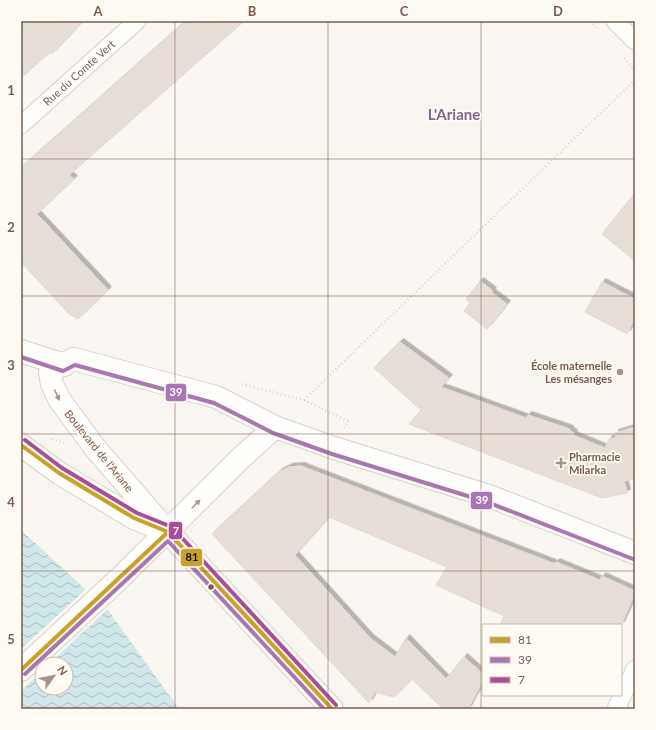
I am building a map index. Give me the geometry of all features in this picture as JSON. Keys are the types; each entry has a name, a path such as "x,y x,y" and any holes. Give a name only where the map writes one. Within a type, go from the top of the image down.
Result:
{"street":[{"path":"615,21 635,41"},
{"name":"Rue du Comte Vert","path":"21,126 135,22"},
{"path":"21,351 64,364 74,359 216,397 275,427 334,448 488,496 635,553"},
{"name":"Boulevard de l'Ariane","path":"64,364 50,373 52,384 59,399 95,448 168,532 332,709"},
{"path":"21,670 121,577 242,457 275,427"},
{"name":"Boulevard de l'Ariane","path":"21,445 59,473 134,518 168,532"},
{"path":"616,709 635,669"}],"path":[{"path":"304,400 635,80"},
{"path":"238,383 304,400 348,421 334,448"},
{"path":"50,439 78,447 95,448"}],"water":[{"path":"21,530 108,610 179,709 21,709"}],"pier":[{"path":"87,588 109,608 58,656 34,656 34,679 21,691 21,649"}],"building":[{"path":"21,21 83,21 52,54 50,52 21,78"},
{"path":"186,21 244,21 69,175 74,179 37,214 108,290 78,319 69,314 21,262 21,168"},
{"path":"635,193 635,261 602,234"},
{"path":"480,281 493,291 491,292 507,304 487,329 464,311 470,303 466,299"},
{"path":"602,282 635,299 635,318 627,334 585,312"},
{"path":"400,342 449,378 441,387 526,418 528,415 570,429 570,431 574,433 573,435 605,448 609,439 616,438 615,433 635,427 635,479 624,481 627,493 602,498 409,424 421,410 374,368"},
{"path":"301,466 555,564 556,562 600,580 602,576 635,591 635,594 621,624 500,624 504,616 436,585 447,567 329,517 295,555 370,638 395,657 406,638 446,679 464,657 482,673 482,683 468,709 443,709 412,679 394,697 375,692 369,703 212,534 279,472 289,467"}],"transit line":[{"name":"39","path":"21,357 63,371 75,365 214,403 273,433 332,454 487,502 633,559"},
{"name":"7","path":"25,440 62,468 137,513 172,527 336,705"},
{"name":"81","path":"21,445 59,473 134,518 168,532 332,709"},
{"name":"81","path":"21,670 168,532"},
{"name":"39","path":"25,674 168,541 324,709"}],"place":[{"name":"École maternelle Les mésanges","path":"620,372"},
{"name":"Pharmacie Milarka","path":"561,463"}],"district":[{"name":"L'Ariane","path":"454,115"}]}
